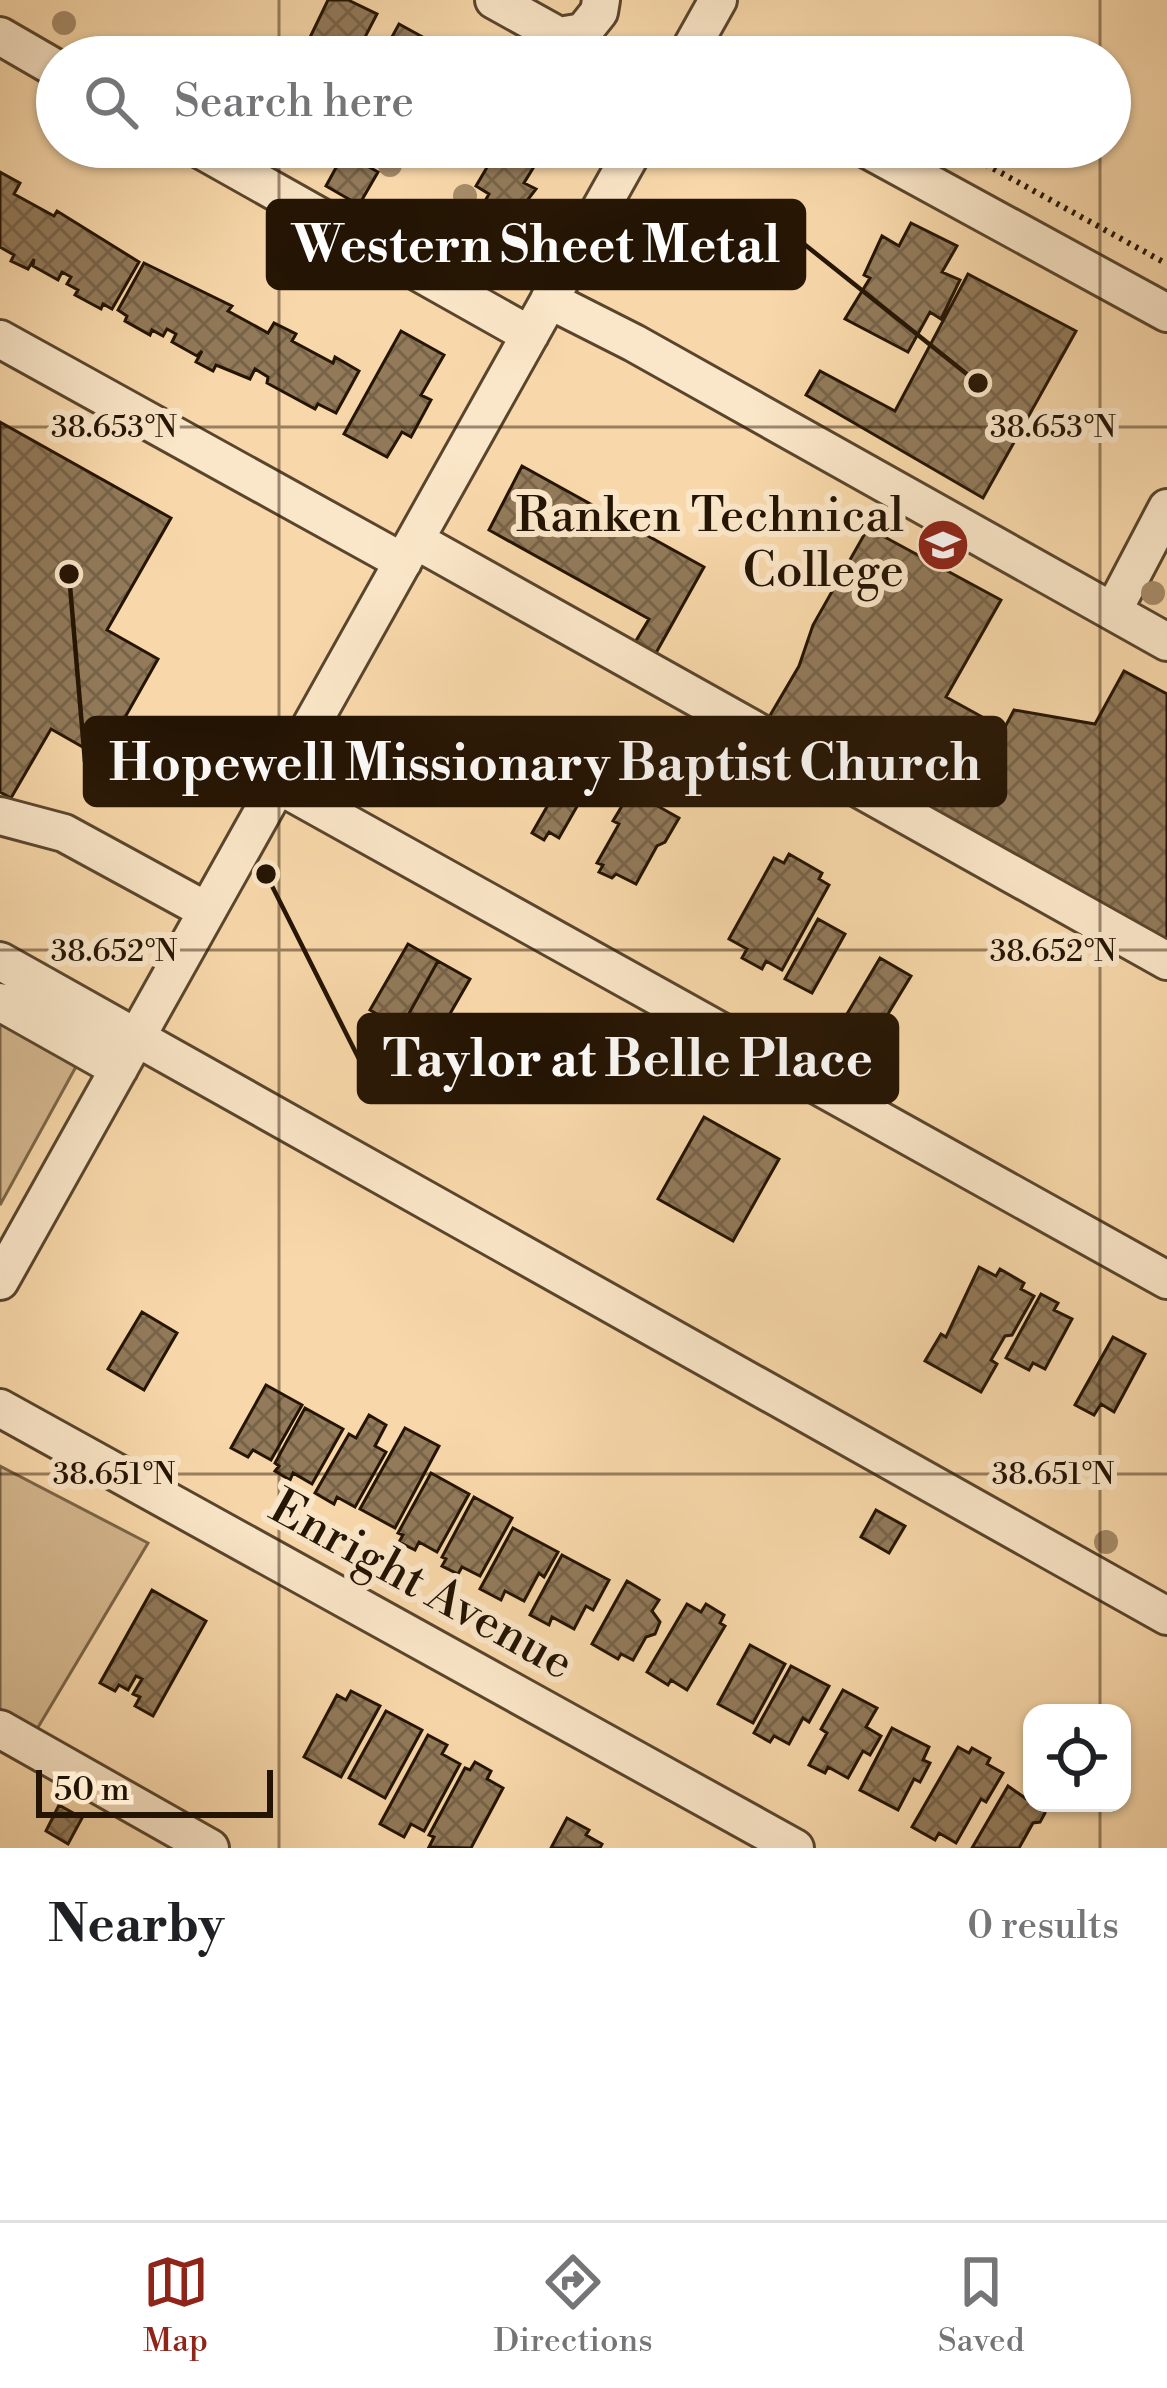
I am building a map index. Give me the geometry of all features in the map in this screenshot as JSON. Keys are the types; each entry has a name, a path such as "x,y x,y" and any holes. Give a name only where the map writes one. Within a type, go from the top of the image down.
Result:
{"street":[{"path":"494,0 559,36 583,32 599,12 601,0"},
{"path":"700,36 718,0"},
{"path":"0,37 36,57"},
{"path":"233,168 530,335"},
{"path":"6,1258 128,1054 623,168"},
{"path":"901,168 1167,313"},
{"path":"549,300 1167,642"},
{"path":"0,339 409,551 1167,961"},
{"path":"1113,611 1167,508"},
{"path":"278,785 1167,1280"},
{"path":"0,816 64,833 207,911"},
{"path":"0,961 128,1054"},
{"path":"0,1002 128,1054 1167,1616"},
{"name":"Enright Avenue","path":"0,1408 795,1848"},
{"path":"0,1730 210,1848"}],"path":[{"path":"992,168 1167,264"}],"shaded area":[{"path":"0,1021 78,1063 0,1205"},
{"path":"0,1466 148,1543 34,1734 0,1715"}],"building":[{"path":"328,0 348,0 377,14 366,36 311,36"},
{"path":"399,24 421,36 392,36"},
{"path":"336,168 378,172 359,205 326,186"},
{"path":"487,168 533,168 524,183 536,189 509,224 481,208 489,194 476,186"},
{"path":"0,172 20,183 14,194 54,216 57,211 139,262 112,309 103,304 101,309 75,295 78,290 67,284 71,277 62,272 58,280 33,266 34,259 28,269 11,261 14,255 0,247"},
{"path":"911,223 957,246 942,272 960,280 941,319 930,312 908,352 845,319 870,278 864,275 882,236 899,246"},
{"path":"144,263 232,306 228,311 268,333 274,323 296,334 292,341 359,371 336,413 318,404 315,409 267,383 268,377 255,369 250,379 216,365 213,371 196,362 202,351 197,356 172,342 176,334 167,329 163,336 152,330 150,335 125,321 127,316 118,310"},
{"path":"968,274 1076,331 983,498 806,395 820,371 895,411"},
{"path":"401,331 444,355 421,395 431,400 411,437 402,432 387,457 344,434"},
{"path":"0,422 171,518 107,630 158,659 102,758 51,729 11,798 0,792"},
{"path":"522,466 704,567 652,660 631,649 649,619 489,530"},
{"path":"868,528 1001,600 946,697 1004,729 1014,710 1095,724 1124,671 1167,694 1167,947 765,724"},
{"path":"580,749 597,759 591,769 596,773 559,838 549,832 544,840 532,833"},
{"path":"631,791 679,818 636,884 599,872 603,865 597,863"},
{"path":"789,854 822,873 819,879 829,885 782,970 766,961 762,969 742,958 747,949 729,939 774,858 784,863"},
{"path":"818,919 845,934 812,993 785,979"},
{"path":"408,944 438,961 401,1028 370,1010"},
{"path":"880,958 911,976 877,1032 847,1014"},
{"path":"438,961 470,979 432,1045 401,1028"},
{"path":"704,1117 779,1159 733,1241 658,1199"},
{"path":"979,1267 996,1276 1000,1269 1024,1283 1021,1289 1034,1296 991,1360 997,1364 981,1392 925,1361 941,1334 946,1337"},
{"path":"1041,1294 1058,1303 1054,1310 1072,1319 1045,1369 1033,1363 1029,1370 1006,1358"},
{"path":"142,1312 177,1333 144,1390 108,1369"},
{"path":"1113,1337 1145,1354 1114,1412 1101,1404 1094,1415 1075,1405"},
{"path":"266,1385 302,1405 271,1460 253,1450 248,1457 231,1448"},
{"path":"305,1408 343,1429 312,1484 293,1473 290,1480 275,1471"},
{"path":"369,1415 386,1425 375,1446 386,1452 355,1507 337,1497 334,1504 315,1493 349,1434 356,1438"},
{"path":"405,1428 439,1446 395,1528 360,1509"},
{"path":"431,1473 469,1494 437,1552 419,1542 415,1550 399,1542 403,1535 398,1533"},
{"path":"474,1497 512,1518 480,1576 462,1567 458,1574 442,1566 446,1559 442,1557"},
{"path":"876,1510 905,1526 889,1553 861,1537"},
{"path":"513,1528 558,1552 544,1577 539,1573 524,1601 505,1591 501,1600 480,1589"},
{"path":"562,1555 609,1580 593,1610 586,1606 574,1629 552,1617 549,1625 530,1615"},
{"path":"627,1581 659,1600 652,1611 660,1622 655,1634 646,1637 633,1660 621,1654 618,1659 592,1644"},
{"path":"152,1590 206,1621 153,1716 135,1706 140,1697 133,1694 142,1679 136,1676 128,1690 119,1685 115,1691 100,1683"},
{"path":"687,1604 701,1612 706,1604 724,1615 720,1623 725,1626 687,1690 647,1672"},
{"path":"750,1645 785,1664 753,1723 718,1704"},
{"path":"791,1666 829,1686 809,1722 803,1718 789,1744 774,1736 770,1742 754,1733"},
{"path":"843,1690 877,1708 866,1727 881,1736 870,1755 863,1751 848,1778 828,1767 825,1773 809,1765 827,1733 821,1729"},
{"path":"351,1691 380,1706 341,1777 304,1757 337,1695 346,1700"},
{"path":"386,1711 422,1730 385,1798 349,1778"},
{"path":"892,1728 929,1747 923,1760 930,1763 920,1782 914,1779 898,1810 860,1790"},
{"path":"428,1735 447,1745 442,1754 460,1764 424,1831 411,1824 404,1837 380,1824"},
{"path":"958,1747 969,1753 972,1748 990,1758 987,1764 1003,1773 986,1802 981,1799 956,1843 939,1833 935,1840 912,1827"},
{"path":"475,1762 491,1771 487,1779 503,1788 471,1848 429,1847 434,1837 429,1835 465,1768 470,1770"},
{"path":"1008,1786 1023,1797 1023,1812 1045,1812 1019,1848 972,1848"},
{"path":"59,1805 82,1818 68,1844 46,1831"},
{"path":"567,1818 589,1830 586,1835 602,1844 600,1848 551,1848"}],"place":[{"name":"Western Sheet Metal","path":"978,383"},
{"name":"Ranken Technical College","path":"943,545"},
{"name":"Hopewell Missionary Baptist Church","path":"69,574"},
{"name":"Taylor at Belle Place","path":"266,874"}]}
